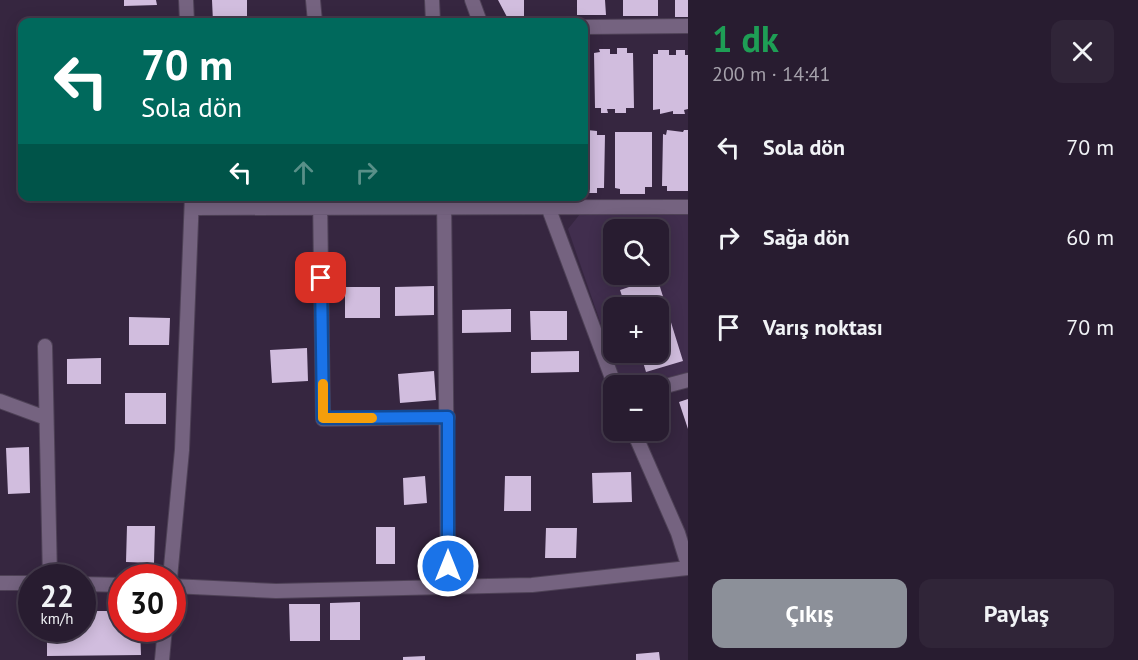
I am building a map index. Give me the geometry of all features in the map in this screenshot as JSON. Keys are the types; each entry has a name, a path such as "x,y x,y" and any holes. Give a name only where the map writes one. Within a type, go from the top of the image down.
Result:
{"street":[{"path":"186,0 186,18"},
{"path":"313,0 315,18"},
{"path":"432,0 433,18"},
{"path":"472,0 479,18"},
{"path":"588,27 688,26"},
{"path":"171,564 182,450 192,202 545,202 688,207"},
{"path":"320,202 323,418 448,417"},
{"path":"444,202 448,587"},
{"path":"545,202 611,375"},
{"path":"45,346 50,564"},
{"path":"669,385 688,380"},
{"path":"0,401 46,418"},
{"path":"186,587 276,591 532,585 688,566 678,533 638,441"},
{"path":"0,583 18,583"},
{"path":"162,660 164,642"}],"shaded area":[{"path":"580,214 688,214 688,372 669,377 619,375 614,363 669,363 669,297 603,297 603,330 568,229"}],"building":[{"path":"124,0 156,0 157,5 124,6"},
{"path":"212,0 247,0 247,18 213,18"},
{"path":"498,0 524,0 524,17 507,17"},
{"path":"577,0 605,0 606,15 577,15"},
{"path":"623,0 658,0 658,16 623,16"},
{"path":"675,0 688,0 688,17 675,17"},
{"path":"617,48 627,48 627,53 633,53 634,108 626,108 626,113 615,113 615,109 607,109 608,113 601,113 601,108 595,108 594,53 600,52 599,49 610,49 610,54 617,54"},
{"path":"658,50 669,50 669,55 676,55 676,50 685,50 685,55 688,55 688,109 684,110 685,114 673,114 673,111 660,114 660,109 653,110 653,54 658,54"},
{"path":"588,130 597,131 597,135 605,135 604,188 597,188 597,193 589,193"},
{"path":"667,130 683,132 688,130 688,191 667,191 667,186 662,186 663,134 666,135"},
{"path":"615,132 652,132 652,187 645,187 645,194 620,194 620,189 615,188"},
{"path":"628,285 659,285 663,297 622,297 620,290 629,287"},
{"path":"434,286 434,315 395,316 395,287"},
{"path":"345,287 380,287 380,318 345,318"},
{"path":"511,309 511,332 462,333 462,310"},
{"path":"530,311 567,311 567,340 531,340"},
{"path":"669,316 683,361 646,372 643,363 669,363"},
{"path":"129,317 170,318 169,345 129,345"},
{"path":"307,348 308,381 272,383 270,350"},
{"path":"579,351 579,372 531,373 531,352"},
{"path":"101,358 101,384 67,384 67,359"},
{"path":"434,371 436,400 400,403 398,374"},
{"path":"125,393 166,393 166,424 125,424"},
{"path":"688,399 688,429 679,402"},
{"path":"29,447 30,493 8,494 6,448"},
{"path":"631,472 632,502 593,503 592,473"},
{"path":"425,476 427,503 404,505 403,478"},
{"path":"505,476 531,476 531,511 504,511"},
{"path":"127,526 155,526 154,563 126,562"},
{"path":"376,527 395,527 395,564 376,564"},
{"path":"546,528 577,528 576,558 545,558"},
{"path":"360,602 360,640 330,640 330,603"},
{"path":"289,604 320,604 320,641 290,641"},
{"path":"96,611 108,611 108,642 141,642 141,655 47,656 47,642 96,642"},
{"path":"659,652 660,660 636,660 636,654"},
{"path":"425,656 425,660 403,660 403,657"}],"slow traffic":[{"path":"323,384 323,418 372,418"}],"route":[{"path":"321,278 323,418 448,417 448,566"}]}
